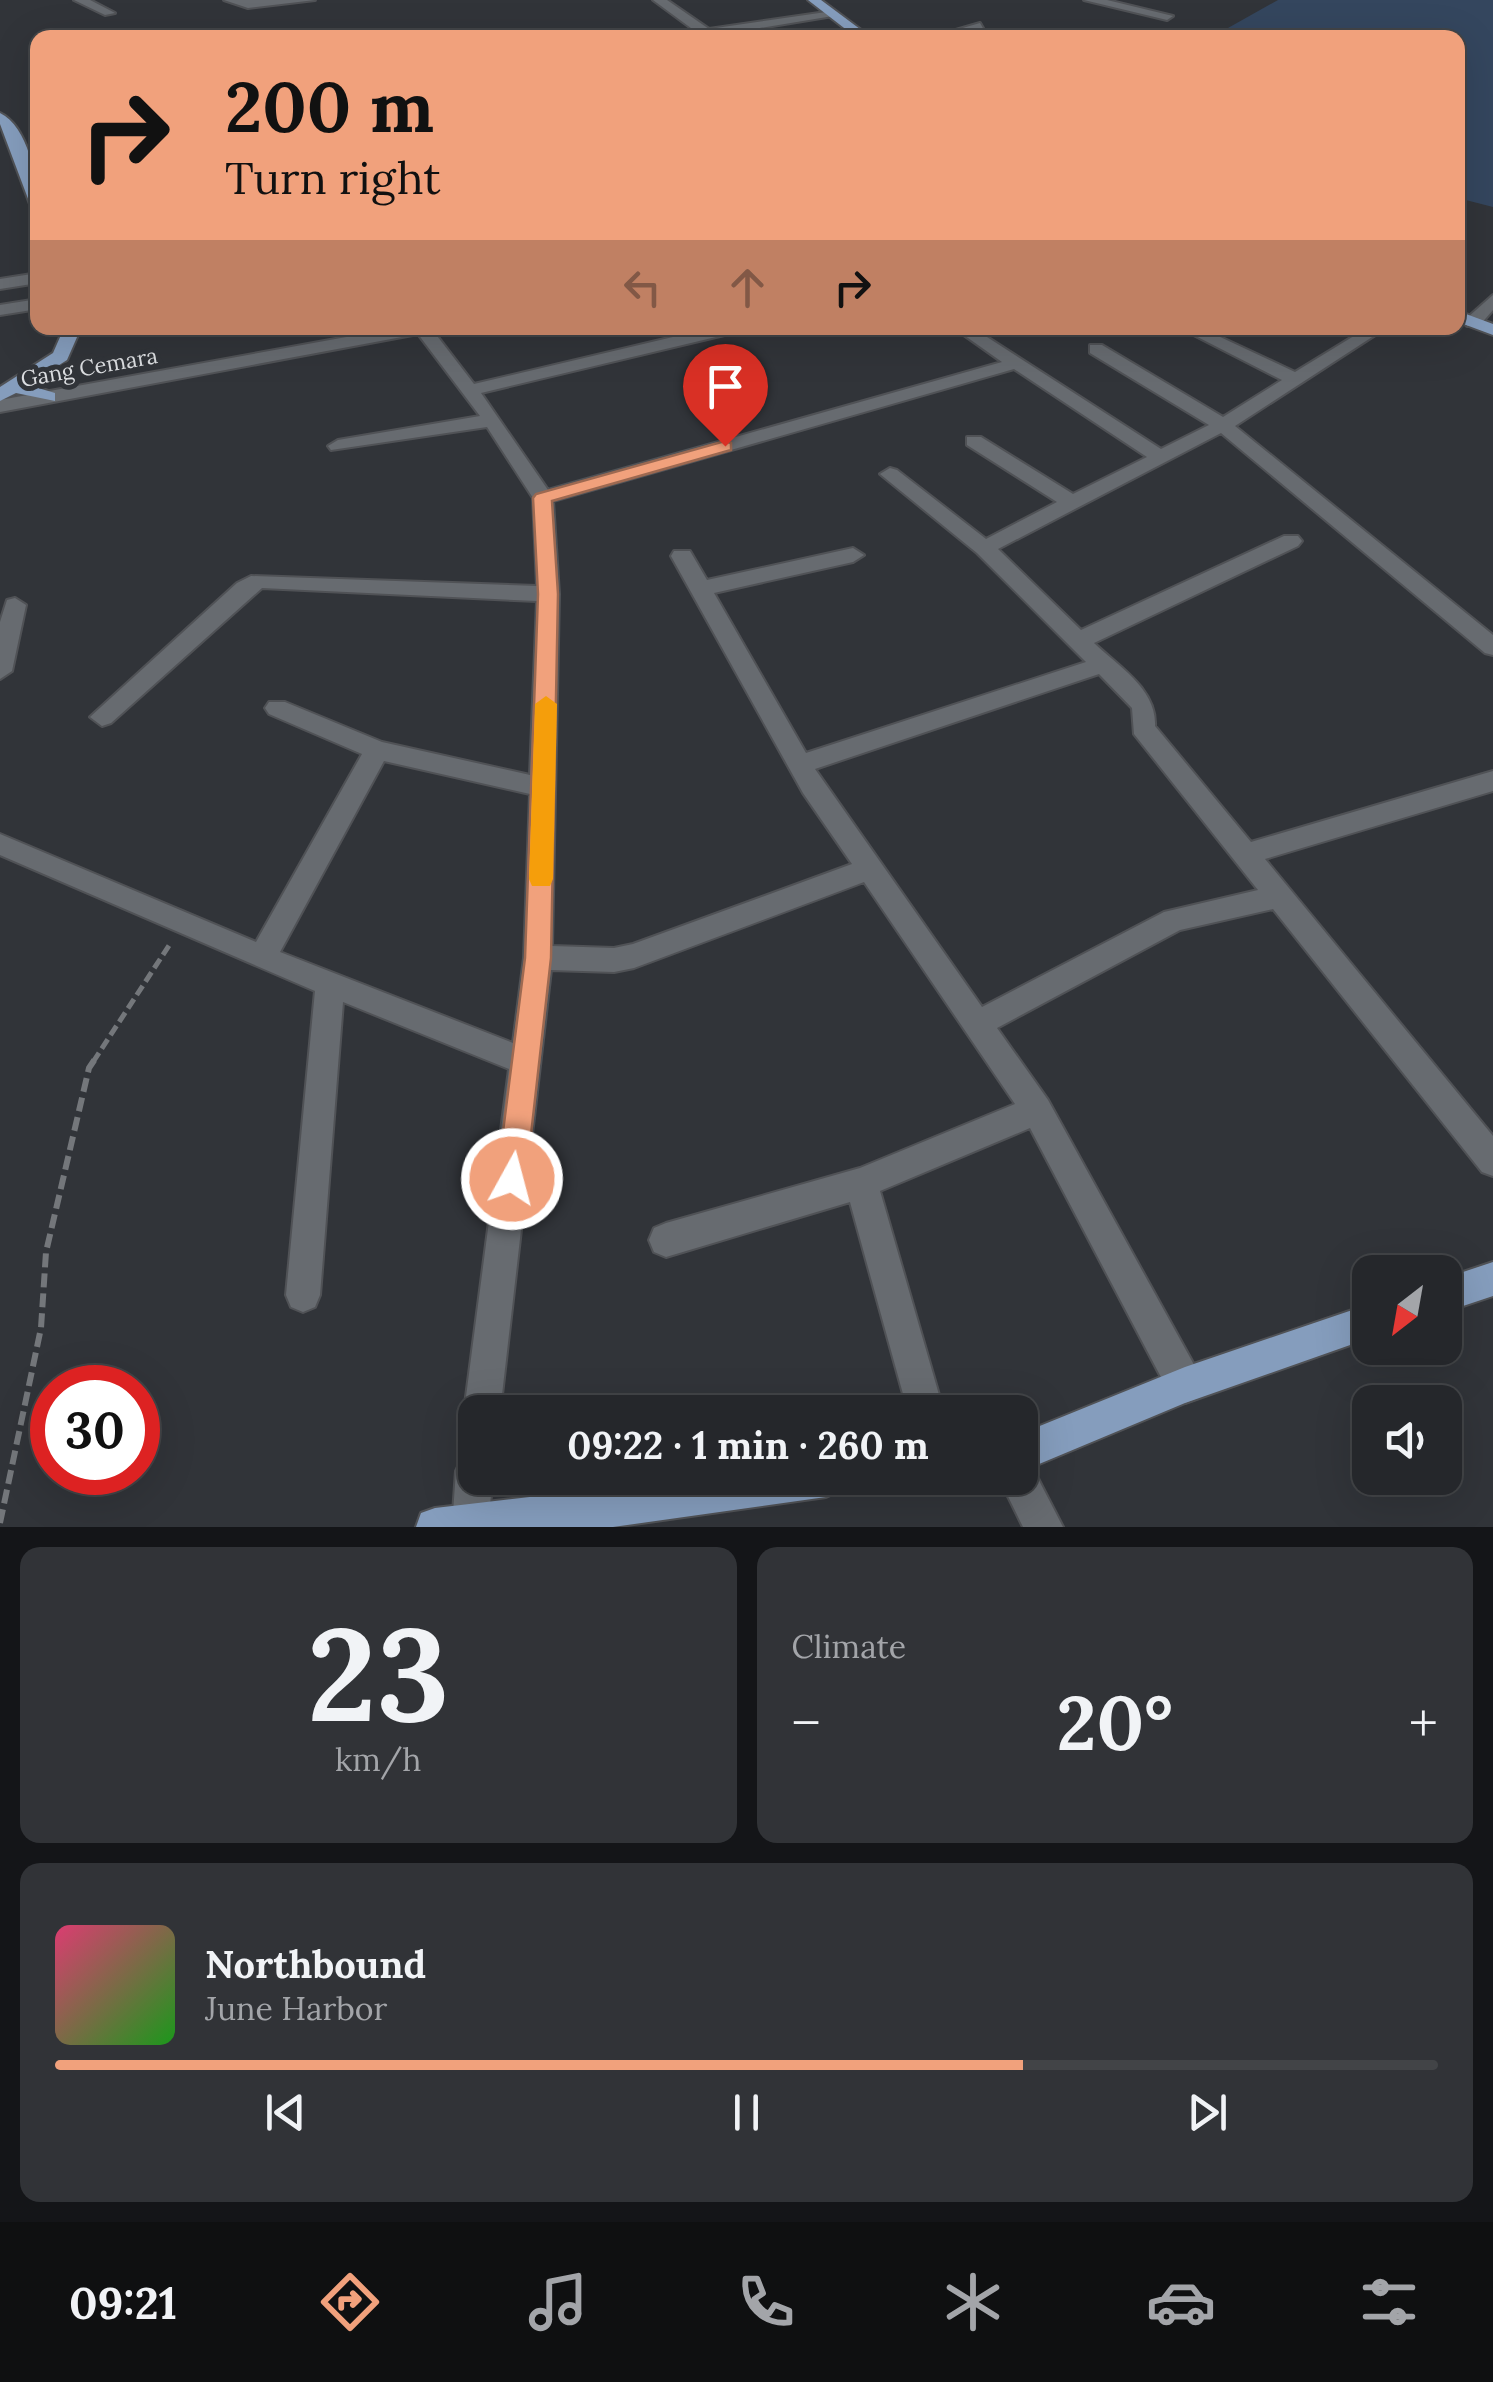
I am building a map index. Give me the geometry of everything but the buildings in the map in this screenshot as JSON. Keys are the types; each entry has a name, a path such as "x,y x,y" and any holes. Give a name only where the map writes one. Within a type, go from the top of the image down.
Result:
{"main road":[{"path":"814,0 855,30"},
{"path":"0,117 8,124 30,183"},
{"path":"1465,319 1493,330"},
{"path":"9,390 61,356 69,335"},
{"path":"9,390 48,398"},
{"path":"1462,1289 1493,1279"},
{"path":"1038,1446 1185,1385 1352,1327"},
{"path":"452,1524 598,1518 729,1495"}],"street":[{"path":"80,0 109,13"},
{"path":"230,0 234,4 309,0"},
{"path":"658,0 702,30"},
{"path":"1090,0 1160,10"},
{"path":"720,30 833,15"},
{"path":"967,30 980,27"},
{"path":"0,284 30,279"},
{"path":"1465,319 1493,300"},
{"path":"0,310 30,305"},
{"name":"Gang Cemara","path":"0,406 385,335"},
{"path":"427,335 492,420 542,498 548,594 538,958 484,1395"},
{"path":"468,391 702,335"},
{"path":"973,335 1162,458"},
{"path":"1202,335 1294,380"},
{"path":"984,548 1222,425 1367,335"},
{"path":"1096,349 1222,425 1493,647"},
{"path":"542,498 1017,363"},
{"path":"338,446 492,420"},
{"path":"974,441 1074,504"},
{"path":"890,474 984,548 1082,640 1144,706 1142,728 1282,896 1493,1162"},
{"path":"1082,640 1291,541"},
{"path":"682,556 800,764 1037,1110 1185,1385"},
{"path":"700,589 853,556"},
{"path":"102,717 245,588 259,581 548,594"},
{"path":"0,671 15,605"},
{"path":"800,764 1105,664"},
{"path":"277,708 376,750 544,788"},
{"path":"262,957 376,750"},
{"path":"1246,854 1493,781"},
{"path":"0,844 262,957 526,1062"},
{"path":"538,958 614,960 634,956 869,869"},
{"path":"977,1024 1174,920 1282,896"},
{"path":"303,1295 330,985"},
{"path":"666,1240 861,1183 1037,1110"},
{"path":"861,1183 921,1395"},
{"path":"452,1524 465,1495"},
{"path":"1027,1495 1044,1527"}],"path":[{"path":"0,1523 41,1328 46,1252 89,1068 185,922"}],"shaded area":[{"path":"1278,0 1493,0 1493,207 1465,200 1465,30 1224,30"}],"slow traffic":[{"path":"541,879 546,704"}],"route":[{"path":"512,1179 538,958 548,594 542,498 725,446"}]}
